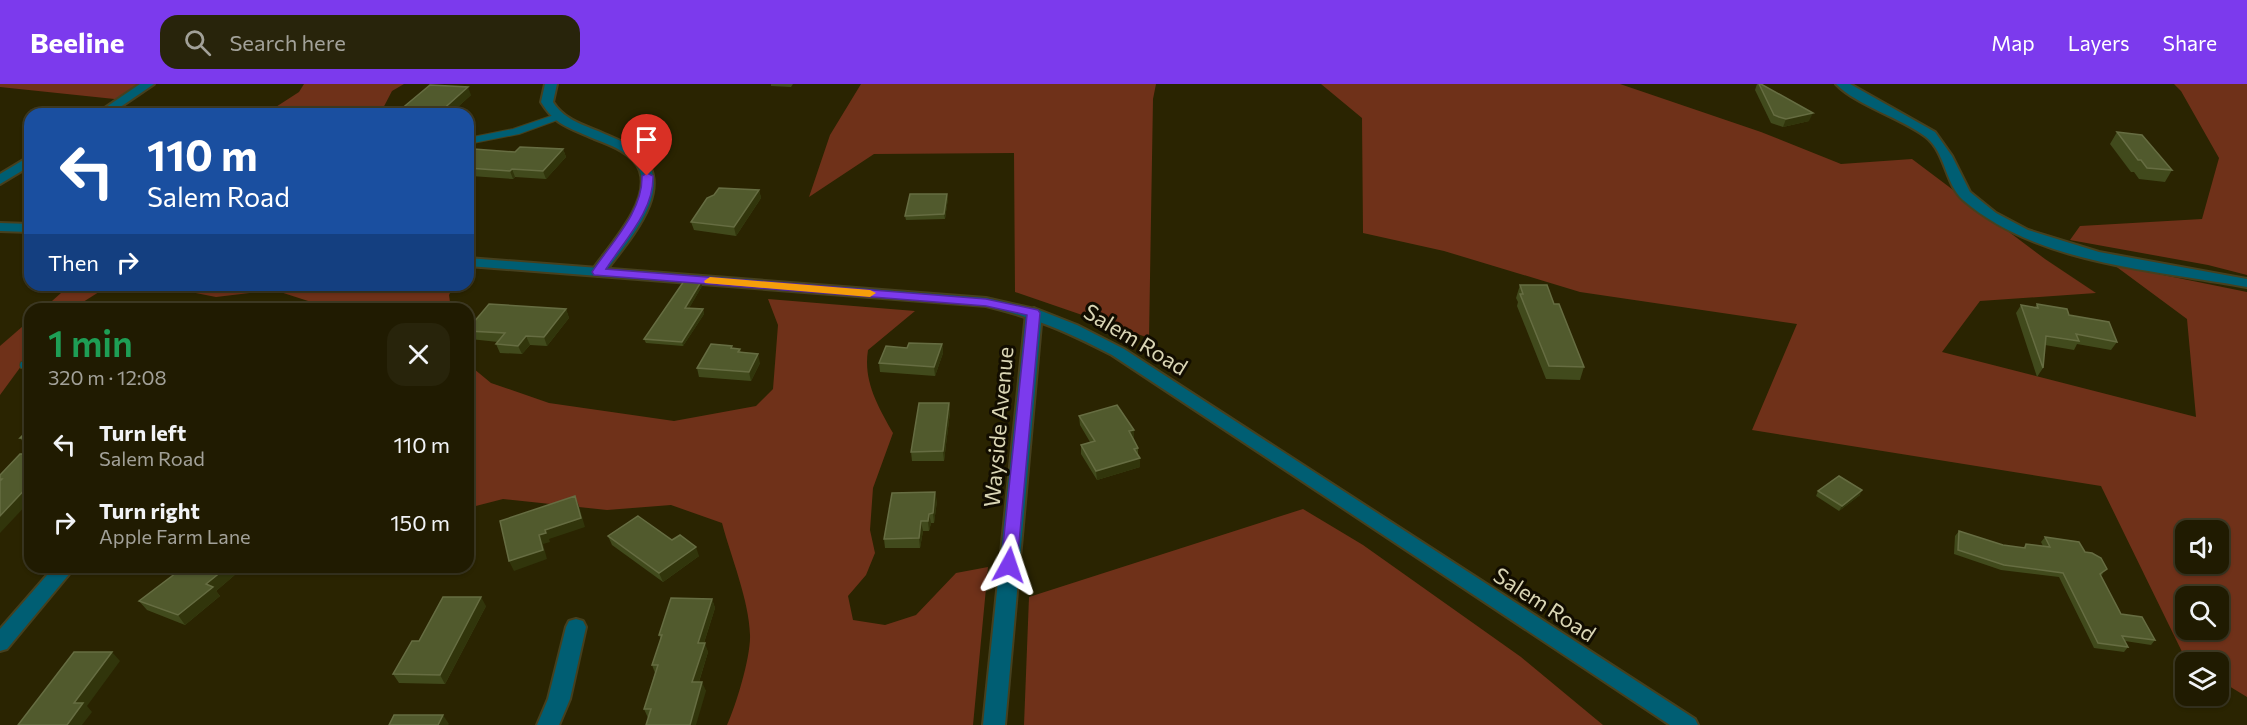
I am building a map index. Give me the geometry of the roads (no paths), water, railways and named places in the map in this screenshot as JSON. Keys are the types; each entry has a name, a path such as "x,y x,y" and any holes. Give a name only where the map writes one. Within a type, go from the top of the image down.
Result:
{"street":[{"path":"111,108 148,84"},
{"path":"551,84 546,97 547,105 557,117 571,125 620,144 641,161 647,176 648,191 642,206 598,272"},
{"path":"1842,84 1931,135 1942,147 1964,193 1983,209 2016,229 2035,237 2105,256 2247,283"},
{"path":"0,180 24,164"},
{"path":"0,227 24,228"},
{"name":"Salem Road","path":"474,262 986,302 1034,313 1072,328 1118,352 1687,725"},
{"name":"Wayside Avenue","path":"994,725 1034,313"},
{"path":"0,643 61,573"},
{"path":"548,725 559,699 576,627"}],"lane":[{"path":"474,140 515,132 557,117"}]}
